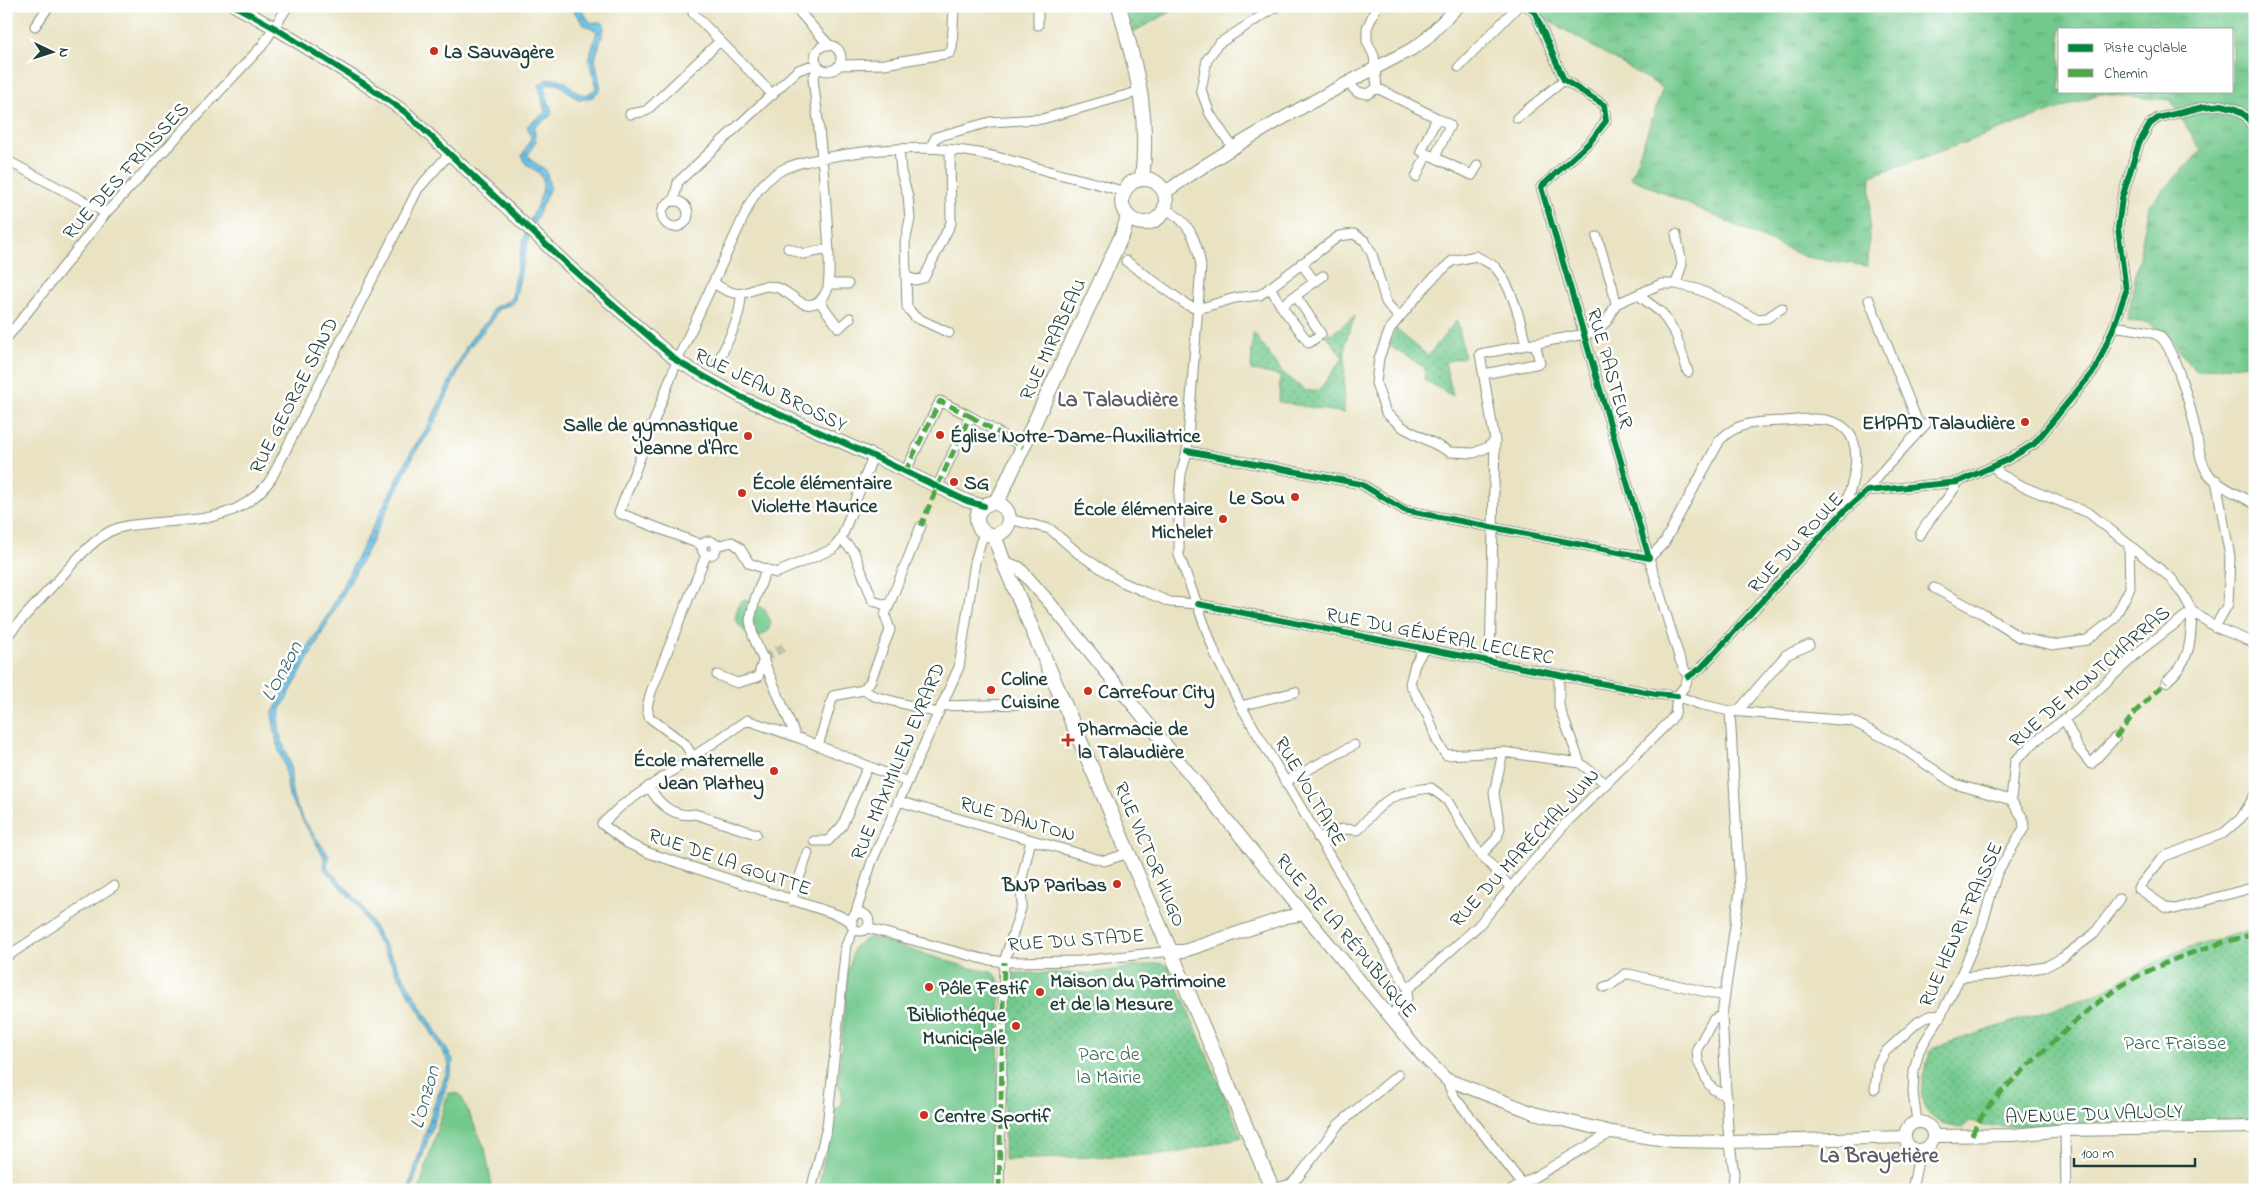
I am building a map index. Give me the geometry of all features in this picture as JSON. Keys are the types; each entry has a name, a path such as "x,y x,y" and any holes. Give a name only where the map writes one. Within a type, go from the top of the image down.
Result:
{"main road":[{"path":"1119,6 1145,134 1142,179"},
{"path":"1142,179 1155,182 1164,193 1164,209 1161,215 1148,222 1141,223 1128,216 1123,205 1124,192 1131,183 1142,179"},
{"name":"RUE MIRABEAU","path":"985,508 1001,494 1123,233 1128,216"},
{"path":"985,508 1006,510 1009,519 1003,531 990,534 978,523 985,508"},
{"name":"RUE VICTOR HUGO","path":"990,534 1172,951 1272,1190"}],"street":[{"path":"35,26 49,6"},
{"name":"RUE JEAN BROSSY","path":"235,6 275,28 363,83 405,112 573,270 677,361 743,398 985,508"},
{"name":"RUE DES FRAISSES","path":"6,339 106,213 262,46 288,6"},
{"path":"694,6 693,13 773,95"},
{"path":"674,200 678,182 798,70 817,66 825,72 834,71 840,65 842,58 840,51 835,46 828,44 794,6"},
{"path":"840,65 884,64 950,53 952,48 954,6"},
{"path":"1038,6 1038,25"},
{"path":"1233,148 1210,114 1201,90 1207,60 1218,44 1277,6"},
{"path":"1377,6 1367,28 1367,40 1374,56 1377,88"},
{"path":"1164,193 1233,148 1348,83 1412,50 1425,40 1458,6"},
{"path":"1459,67 1518,6"},
{"path":"1517,118 1564,80 1535,13 1527,6"},
{"path":"630,114 646,111 720,41"},
{"path":"714,283 735,294 768,287 778,288 808,306 820,302 828,290 829,249 823,158 813,79 817,66 815,55 820,48 828,44"},
{"name":"RUE PASTEUR","path":"1564,80 1604,105 1606,121 1590,142 1541,187 1649,558 1680,660 1688,677"},
{"path":"1348,83 1357,92 1368,94 1377,88"},
{"path":"1377,88 1450,125 1416,177"},
{"path":"930,148 936,137 990,122 1042,119 1135,91"},
{"name":"RUE DU ROULE","path":"1688,677 1702,668 1843,512 1867,491 1958,482 2007,460 2034,444 2064,409 2096,368 2114,326 2126,291 2118,228 2122,198 2139,143 2150,124 2158,118 2203,107 2222,105 2236,108 2247,117 2254,129"},
{"path":"1437,118 1421,151 1472,175 1478,165"},
{"path":"702,545 619,513 677,361 750,203 766,180 777,171 823,158 899,149 930,148 999,158 1124,192"},
{"path":"899,149 901,172 908,196 910,219 905,243 907,307 915,317 949,333"},
{"path":"907,277 916,280 924,278 951,223 950,150"},
{"name":"RUE GEORGE SAND","path":"6,637 79,557 108,533 123,527 226,514 251,501 262,491 271,479 418,189 450,153"},
{"path":"6,160 106,213"},
{"name":"RUE VOLTAIRE","path":"1164,209 1173,212 1190,228 1198,246 1201,266 1187,451 1181,474 1179,496 1179,554 1216,656 1242,706 1408,989"},
{"path":"1126,262 1198,309 1235,298 1260,295 1301,262 1339,236 1354,234 1365,241 1372,254 1386,302 1399,318"},
{"path":"1676,234 1682,264 1676,284"},
{"path":"1490,662 1495,441 1480,354 1583,332 1595,332 1607,321 1616,304 1597,237"},
{"path":"788,248 803,254 829,249"},
{"path":"1484,374 1540,363 1507,288 1495,267 1476,256 1452,260 1430,281 1390,329 1379,358 1376,383 1386,413 1404,428 1450,452 1474,453 1486,448 1495,441"},
{"path":"1301,262 1315,282"},
{"path":"1281,306 1323,276"},
{"path":"828,284 848,284"},
{"path":"1616,304 1661,284 1676,284 1718,298 1756,319 1767,318 1782,308"},
{"path":"1270,287 1281,306 1309,343 1321,334 1296,296"},
{"path":"718,362 735,325 741,306 741,294"},
{"path":"1638,295 1662,313 1676,334 1688,372"},
{"path":"1867,491 1925,425 1917,420 1869,300"},
{"path":"820,302 839,328 850,318"},
{"path":"2114,326 2151,333 2160,337 2166,344 2177,367 2207,471 2216,480 2255,504"},
{"path":"905,472 940,401 1023,447"},
{"path":"937,487 970,416"},
{"path":"1187,451 1361,484 1404,510 1649,558 1664,543 1720,440 1729,430 1746,423 1820,419 1843,426 1853,439 1856,448 1851,489 1843,512"},
{"path":"716,546 732,542 740,548 749,563 776,573 833,549 841,539 873,456"},
{"path":"1994,466 2000,474 2024,487 2089,513 2171,578 2192,611 2215,626 2255,643"},
{"path":"2215,626 2228,604 2230,556 2216,480"},
{"path":"1920,535 1927,522 1951,496 1958,482"},
{"name":"RUE DU GÉNÉRAL LECLERC","path":"1009,519 1050,529 1079,554 1120,581 1170,602 1198,604 1656,694 1677,696 1699,704 1738,711 1852,721 1896,744 1955,784 2011,800"},
{"path":"818,746 833,696 863,690 870,682 890,630 886,615 921,526"},
{"name":"RUE MAXIMILIEN EVRARD","path":"811,1190 827,1127 846,945 872,861 958,667 975,562 981,541 990,534"},
{"path":"841,539 854,552 873,601 889,606"},
{"path":"702,545 708,540 716,546"},
{"path":"702,545 702,552 706,555"},
{"path":"706,555 714,554 716,546"},
{"path":"1934,588 1983,614 2019,637 2052,645 2086,640 2114,620 2130,588 2129,546"},
{"path":"693,757 685,744 649,717 647,707 660,668 706,555"},
{"name":"RUE DE LA RÉPUBLIQUE","path":"1004,564 1019,568 1304,914 1422,1055 1446,1079 1534,1113 1612,1132 1672,1141 1731,1142"},
{"path":"766,570 754,599 750,620 753,636 764,658 796,737"},
{"path":"2166,682 2178,672 2185,661 2191,640 2192,611"},
{"name":"RUE DE MONTCHARRAS","path":"2011,800 2015,761 2037,740 2064,720 2141,650 2192,611"},
{"path":"1733,1190 1722,1015 1740,891 1738,711 1786,655 1808,645"},
{"path":"1424,648 1415,664 1410,684 1428,716 1438,743 1446,755 1503,752 1580,763"},
{"path":"717,675 737,683 758,677 764,658"},
{"path":"1559,675 1558,706 1580,763 1606,784"},
{"name":"RUE DU MARÉCHAL JUIN","path":"1390,1016 1407,998 1408,989 1478,926 1566,824 1669,722 1675,714 1677,696 1685,686 1688,677"},
{"path":"863,690 874,696 939,710 1064,703"},
{"path":"1242,706 1295,692"},
{"path":"756,834 695,814 688,815 665,807 655,799 649,786 747,720 796,737 907,782"},
{"path":"2064,720 2078,748 2091,764 2116,738"},
{"path":"1285,782 1354,745"},
{"path":"1481,855 1497,838 1500,828 1494,793 1503,752"},
{"path":"814,842 828,841 842,826 868,766"},
{"name":"RUE DE LA GOUTTE","path":"649,786 621,806 602,824 627,843 649,854 838,915 854,922"},
{"path":"1318,838 1342,829 1358,830 1380,805 1404,791 1430,788 1447,800 1481,855 1510,887"},
{"path":"2255,795 2241,818 2224,833 2163,857 2138,888 2167,908 2175,908 2255,887"},
{"name":"RUE HENRI FRAISSE","path":"1917,1122 1913,1093 1914,1071 1919,1051 1941,1015 1960,977 1982,926 1998,872 2024,828 2023,818 2011,800"},
{"name":"RUE DANTON","path":"898,801 1104,861 1129,853"},
{"path":"999,1190 1004,962 1022,905 1021,882 1031,840"},
{"path":"791,901 808,853"},
{"path":"6,957 114,886"},
{"path":"1960,977 1995,975 2045,966 2062,958 2094,934 2120,899"},
{"path":"863,914 868,917 869,923 867,928 862,931 854,922 863,914"},
{"path":"1172,951 1184,951 1286,917 1304,914"},
{"name":"RUE DU STADE","path":"867,928 983,960 1004,962 1080,961 1172,951"},
{"path":"1604,987 1611,985 1624,974 1629,974 1724,996"},
{"path":"1722,1015 1714,1020 1697,1049 1698,1061 1708,1083 1713,1089 1727,1097"},
{"path":"1876,1089 1878,1064 1885,1052 1918,1022 1929,1016 1941,1015"},
{"path":"1272,1190 1291,1184 1300,1176 1338,1125 1398,1075"},
{"path":"1446,1079 1453,1095 1524,1188"},
{"path":"1912,1190 1920,1151 1931,1145 1934,1136 1927,1124 1917,1122 1909,1125 1904,1137 1908,1146 1920,1151"},
{"name":"AVENUE DU VALJOLY","path":"1934,1136 2013,1135 2065,1130 2255,1126"},
{"path":"2065,1130 2066,1190"},
{"path":"1512,1190 1524,1188 1612,1132"},
{"path":"1731,1142 1904,1137"}],"green space":[{"path":"1126,6 1182,6 1133,32"},
{"path":"1532,6 2255,6 2255,363 2195,371 2169,337 2149,323 2127,320 2149,205 2201,151 2171,100 2100,94 1871,176 1868,266 1805,257 1631,178 1663,88 1543,17"},
{"path":"1355,316 1345,344 1344,413 1279,402 1280,376 1251,370 1253,332 1282,372 1306,391 1319,390 1343,358 1329,338 1321,334 1333,333"},
{"path":"1456,321 1464,357 1445,362 1453,396 1424,380 1425,368 1389,346 1396,329 1428,356"},
{"path":"745,600 764,609 771,622 768,631 753,641 735,618 739,604"},
{"name":"Parc Fraisse","path":"2255,928 2255,1119 2006,1126 1985,1125 1970,1121 1962,1128 1945,1124 1933,1118 1926,1110 1922,1100 1923,1075 1932,1048 2092,996 2173,953"},
{"path":"869,937 996,975 1000,984 995,1190 818,1190 834,1110 841,1105 842,1091 838,1085 848,970 854,947"},
{"name":"Parc de la Mairie","path":"1161,963 1170,968 1242,1137 1173,1154 1004,1160 1006,1006 1011,973 1092,973"},
{"path":"448,1093 460,1094 485,1148 492,1187 419,1190"}],"water":[{"path":"570,6 580,8 591,23 600,22 604,24 595,59 601,89 593,97 580,100 558,85 549,85 544,88 552,113 534,127 536,141 528,155 531,160 546,170 550,187 534,224 530,220 542,194 543,180 535,170 525,163 522,156 531,138 527,126 545,112 539,86 544,81 555,79 562,80 582,95 596,88 589,60 597,31 584,25"},
{"path":"526,229 530,233 514,303 497,310 492,321 469,348 431,431 416,451 370,545 282,707 279,722 282,742 290,763 293,797 304,820 329,856 327,867 360,903 453,1060 452,1069 411,1190 408,1190 433,1108 449,1066 448,1061 357,905 324,869 324,857 289,797 284,764 277,745 272,714 309,644 324,622 413,448 427,428 467,345 476,332 489,319 493,308 512,299 513,286"}],"tunnel":[{"path":"764,658 786,646"}],"marked path":[{"path":"905,472 940,401 970,416 921,526"},
{"path":"970,416 1023,447"},
{"path":"2115,738 2138,709 2166,682"},
{"path":"1972,1135 1983,1115 2004,1089 2067,1028 2108,995 2141,974 2178,958 2217,944 2255,934"},
{"path":"999,1190 1004,962"}],"cycle path":[{"path":"235,6 275,28 363,83 405,112 573,270 677,361 743,398 873,456 967,501 984,506"},
{"path":"1187,451 1361,484 1404,510 1649,558 1541,187 1590,142 1606,121 1604,105 1564,80 1535,13 1527,6"},
{"path":"1688,677 1701,668 1843,512 1867,491 1958,482 2007,460 2034,444 2096,368 2114,326 2126,291 2118,228 2122,198 2139,143 2150,124 2158,118 2203,107 2222,105 2236,109 2247,117 2254,129"},
{"path":"1198,604 1656,694 1677,696"}],"place":[{"name":"La Sauvagère","path":"434,51"},
{"name":"EHPAD Talaudière","path":"2025,422"},
{"name":"Église Notre-Dame-Auxiliatrice","path":"940,435"},
{"name":"Salle de gymnastique Jeanne d'Arc","path":"748,436"},
{"name":"SG","path":"954,482"},
{"name":"École élémentaire Violette Maurice","path":"742,493"},
{"name":"Le Sou","path":"1295,497"},
{"name":"École élémentaire Michelet","path":"1223,519"},
{"name":"Coline Cuisine","path":"991,690"},
{"name":"Carrefour City","path":"1088,691"},
{"name":"Pharmacie de la Talaudière","path":"1068,740"},
{"name":"École maternelle Jean Plathey","path":"774,771"},
{"name":"BNP Paribas","path":"1117,884"},
{"name":"Pôle Festif","path":"929,987"},
{"name":"Maison du Patrimoine et de la Mesure","path":"1040,992"},
{"name":"Bibliothéque Municipale","path":"1016,1026"},
{"name":"Centre Sportif","path":"924,1115"}],"district":[{"name":"La Talaudière","path":"1118,398"},
{"name":"La Brayetière","path":"1879,1154"}],"water label":[{"name":"L'Onzon","path":"281,671"},
{"name":"L'Onzon","path":"424,1097"}]}
